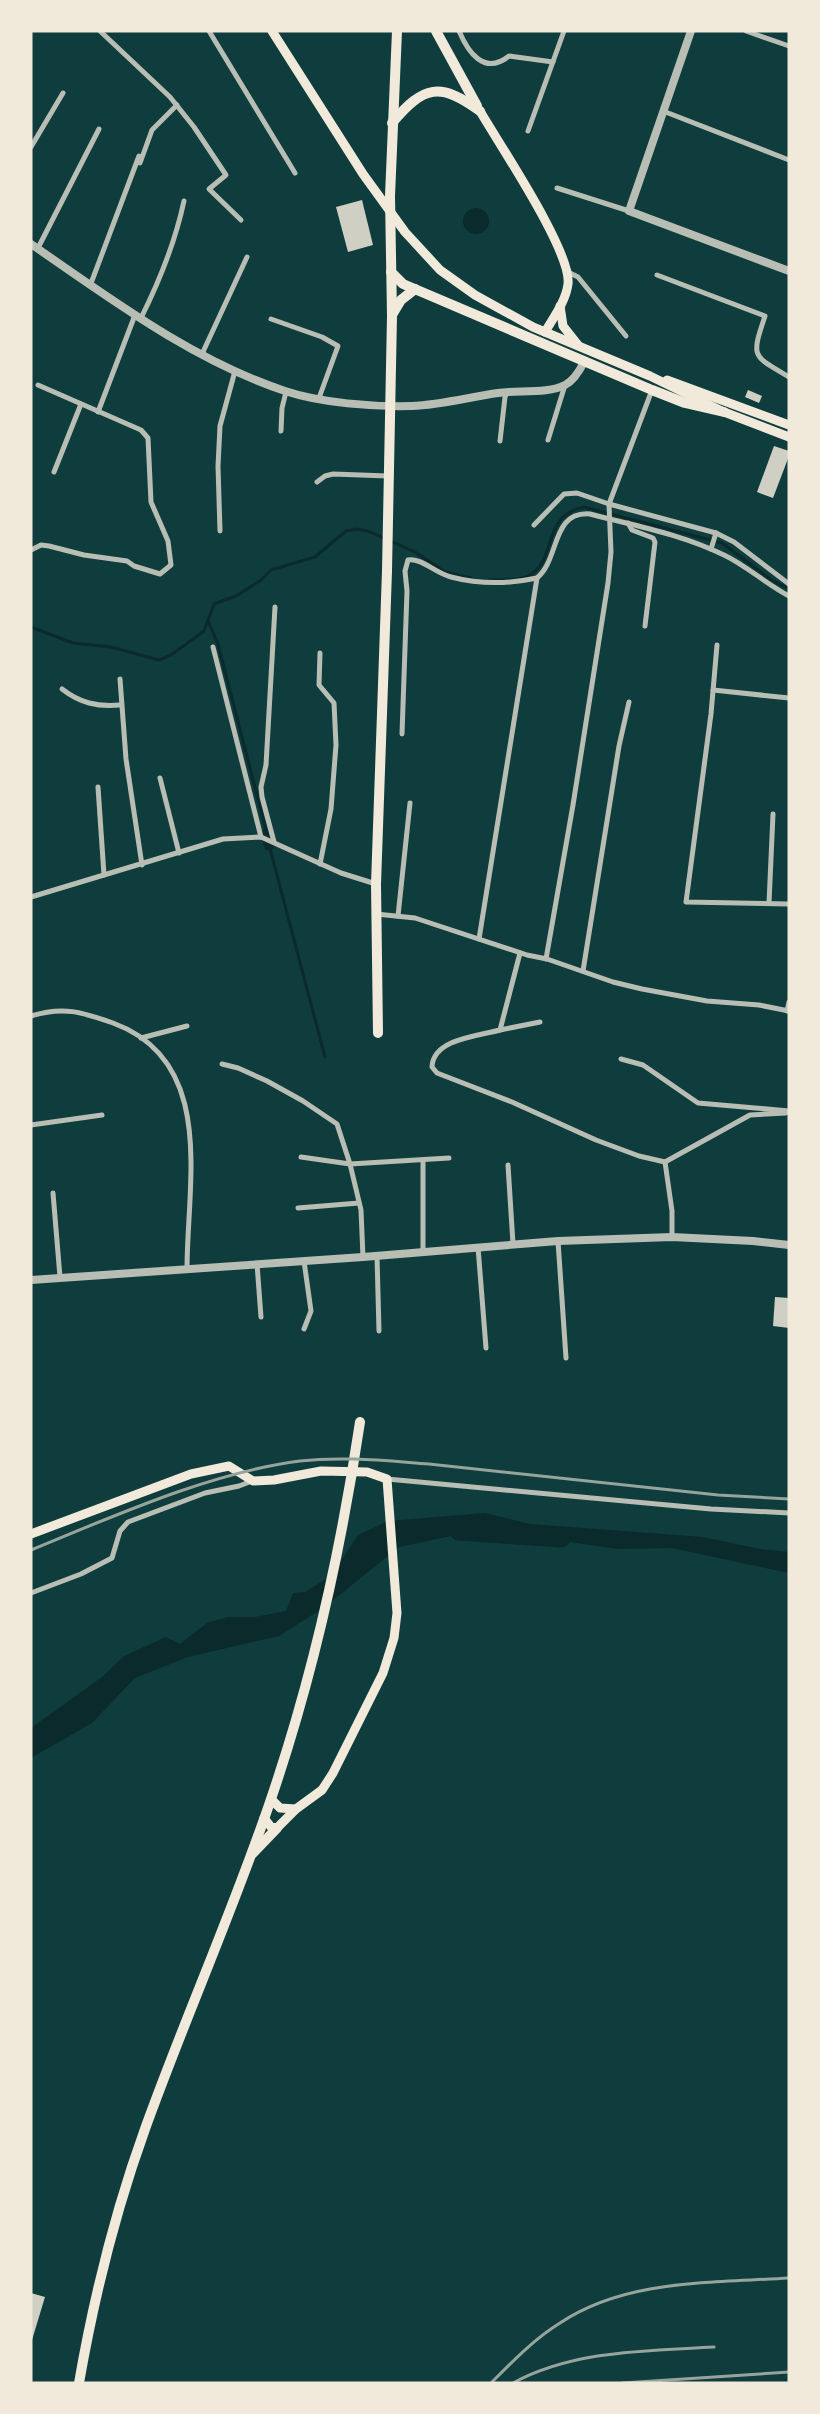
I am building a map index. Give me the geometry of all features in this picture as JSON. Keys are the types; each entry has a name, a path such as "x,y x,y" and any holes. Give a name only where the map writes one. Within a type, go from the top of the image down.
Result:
{"main road":[{"path":"272,31 363,174 405,232 440,270 475,295 545,332 650,376 724,412 788,435"},
{"path":"378,1033 376,884 387,571 392,316 392,123 396,31"},
{"path":"436,31 480,111 552,233 568,272 568,286 545,332"},
{"path":"392,123 413,101 433,91 441,90 454,94 480,111"},
{"path":"391,272 403,284 584,362 685,403 724,412"},
{"path":"392,316 401,300 415,289"},
{"path":"560,305 563,326 580,347"},
{"path":"650,376 686,386 789,425"},
{"path":"79,2383 89,2323 104,2264 144,2130 271,1799 320,1636 350,1490 360,1422"},
{"path":"31,1534 191,1474 229,1466 253,1481 274,1480 321,1471 367,1472 387,1479 397,1613 394,1638 383,1673 333,1773 322,1790 296,1809 250,1856"},
{"path":"271,1799 280,1808 296,1809"},
{"path":"264,1818 271,1827 277,1828"}],"street":[{"path":"100,31 177,105 226,175 209,189 241,220"},
{"path":"209,31 295,173"},
{"path":"459,31 474,58 481,62 500,61 509,56 553,62"},
{"path":"528,131 564,31"},
{"path":"629,211 691,31"},
{"path":"746,31 789,46"},
{"path":"31,147 63,93"},
{"path":"140,163 152,130 177,105"},
{"path":"663,111 789,160"},
{"path":"99,129 34,246 89,286 202,354 235,372 286,392 374,404 412,406 508,392 548,389 566,385"},
{"path":"89,286 139,156"},
{"path":"557,188 629,211 789,272"},
{"path":"98,412 138,317 160,282 177,236 184,201"},
{"path":"202,354 246,257"},
{"path":"568,272 578,278 626,336"},
{"path":"657,275 765,316 755,346 756,353 759,359 789,377"},
{"path":"271,319 322,337 338,346 319,398"},
{"path":"548,440 566,385 584,362"},
{"path":"220,531 218,466 220,426 235,372"},
{"path":"31,550 41,545 49,546 84,555 127,561 160,574 171,565 171,552 163,524 151,502 148,438 141,430 38,385"},
{"path":"546,959 601,638 611,552 609,504 652,390"},
{"path":"281,431 282,408 286,392"},
{"path":"500,441 505,398 508,392"},
{"path":"54,472 81,404"},
{"path":"317,482 325,476 333,474 388,476"},
{"path":"534,525 564,494 577,493 609,504 716,533 734,542 789,584"},
{"path":"479,940 537,578 548,564 557,536 565,521 582,513 672,534 711,549 742,565 789,596"},
{"path":"628,523 632,530 653,538 655,542 645,626"},
{"path":"711,549 716,533"},
{"path":"402,734 407,591 405,571 408,560 420,561 434,571 450,577 479,582 510,582 537,578"},
{"path":"272,841 261,787 266,765 275,607"},
{"path":"718,644 686,902 789,904"},
{"path":"213,647 262,837"},
{"path":"320,652 319,685 334,703 336,745 331,809 320,864"},
{"path":"120,679 120,705 126,759 142,864"},
{"path":"62,689 74,698 87,704 120,705"},
{"path":"713,690 789,698"},
{"path":"583,971 619,746 629,702"},
{"path":"160,778 179,853"},
{"path":"98,787 104,875"},
{"path":"398,916 410,803"},
{"path":"769,903 773,814"},
{"path":"31,897 223,838 262,837 320,864 376,884"},
{"path":"376,914 415,918 520,953 546,959 613,982 642,989 707,1001 759,1005 788,1011 789,1002"},
{"path":"500,1030 520,953"},
{"path":"31,1016 50,1010 83,1013 118,1025 141,1038 166,1060 180,1086 186,1104 190,1143 187,1269"},
{"path":"540,1022 500,1030 446,1045 432,1058 432,1067 437,1073 512,1102 596,1140 639,1156 665,1162 750,1115 789,1112"},
{"path":"141,1038 187,1026"},
{"path":"621,1059 643,1065 698,1103 789,1112"},
{"path":"222,1064 238,1068 267,1081 337,1124 350,1164 362,1219 363,1257"},
{"path":"31,1125 102,1115"},
{"path":"301,1157 350,1164 449,1158"},
{"path":"423,1160 423,1252"},
{"path":"665,1162 672,1211 672,1237"},
{"path":"508,1165 513,1244"},
{"path":"53,1193 60,1277"},
{"path":"298,1208 359,1204"},
{"path":"31,1280 377,1256 558,1241 672,1237 753,1241 789,1245"},
{"path":"558,1241 566,1358"},
{"path":"478,1247 486,1348"},
{"path":"377,1256 379,1331"},
{"path":"304,1261 311,1311 304,1329"},
{"path":"257,1264 261,1317"},
{"path":"387,1479 711,1509 789,1513"},
{"path":"31,1593 81,1574 112,1558 120,1530 128,1522 205,1493 253,1481"}],"water":[{"path":"476,208 485,212 489,221 485,230 476,234 467,230 463,221 467,212"},
{"path":"485,1513 530,1524 703,1537 760,1549 789,1552 789,1573 672,1548 618,1549 502,1532 461,1534 399,1547 326,1606 279,1636 188,1657 135,1678 92,1723 31,1758 31,1728 102,1677 124,1656 166,1637 180,1644 207,1623 228,1617 255,1617 286,1611 293,1593 305,1592 332,1575 358,1535 388,1521"}],"building":[{"path":"362,200 373,245 348,252 336,207"},
{"path":"748,390 762,396 759,403 745,397"},
{"path":"774,446 789,451 789,456 773,498 757,492"},
{"path":"775,1297 789,1298 789,1328 773,1326"},
{"path":"31,2293 45,2297 32,2340 31,2340"}],"waterway":[{"path":"489,580 519,579 528,576 543,561 555,529 561,520 570,512 584,507 722,543 770,579 789,589"},
{"path":"31,627 73,643 111,647 159,660 171,655 204,631 214,604 236,596 261,580 271,570 315,557 346,531 357,529 368,531 415,552 445,572 471,578"},
{"path":"208,621 218,644 267,834"},
{"path":"267,834 269,845"},
{"path":"269,845 325,1057"},
{"path":"459,1531 561,1538"}],"railway":[{"path":"31,1550 129,1510 198,1485 233,1475 300,1461 332,1459 429,1464 718,1495 789,1499"},
{"path":"491,2383 550,2329 586,2309 613,2298 670,2286 789,2278"},
{"path":"513,2383 536,2372 585,2358 637,2351 714,2347"},
{"path":"622,2383 789,2372"}]}
